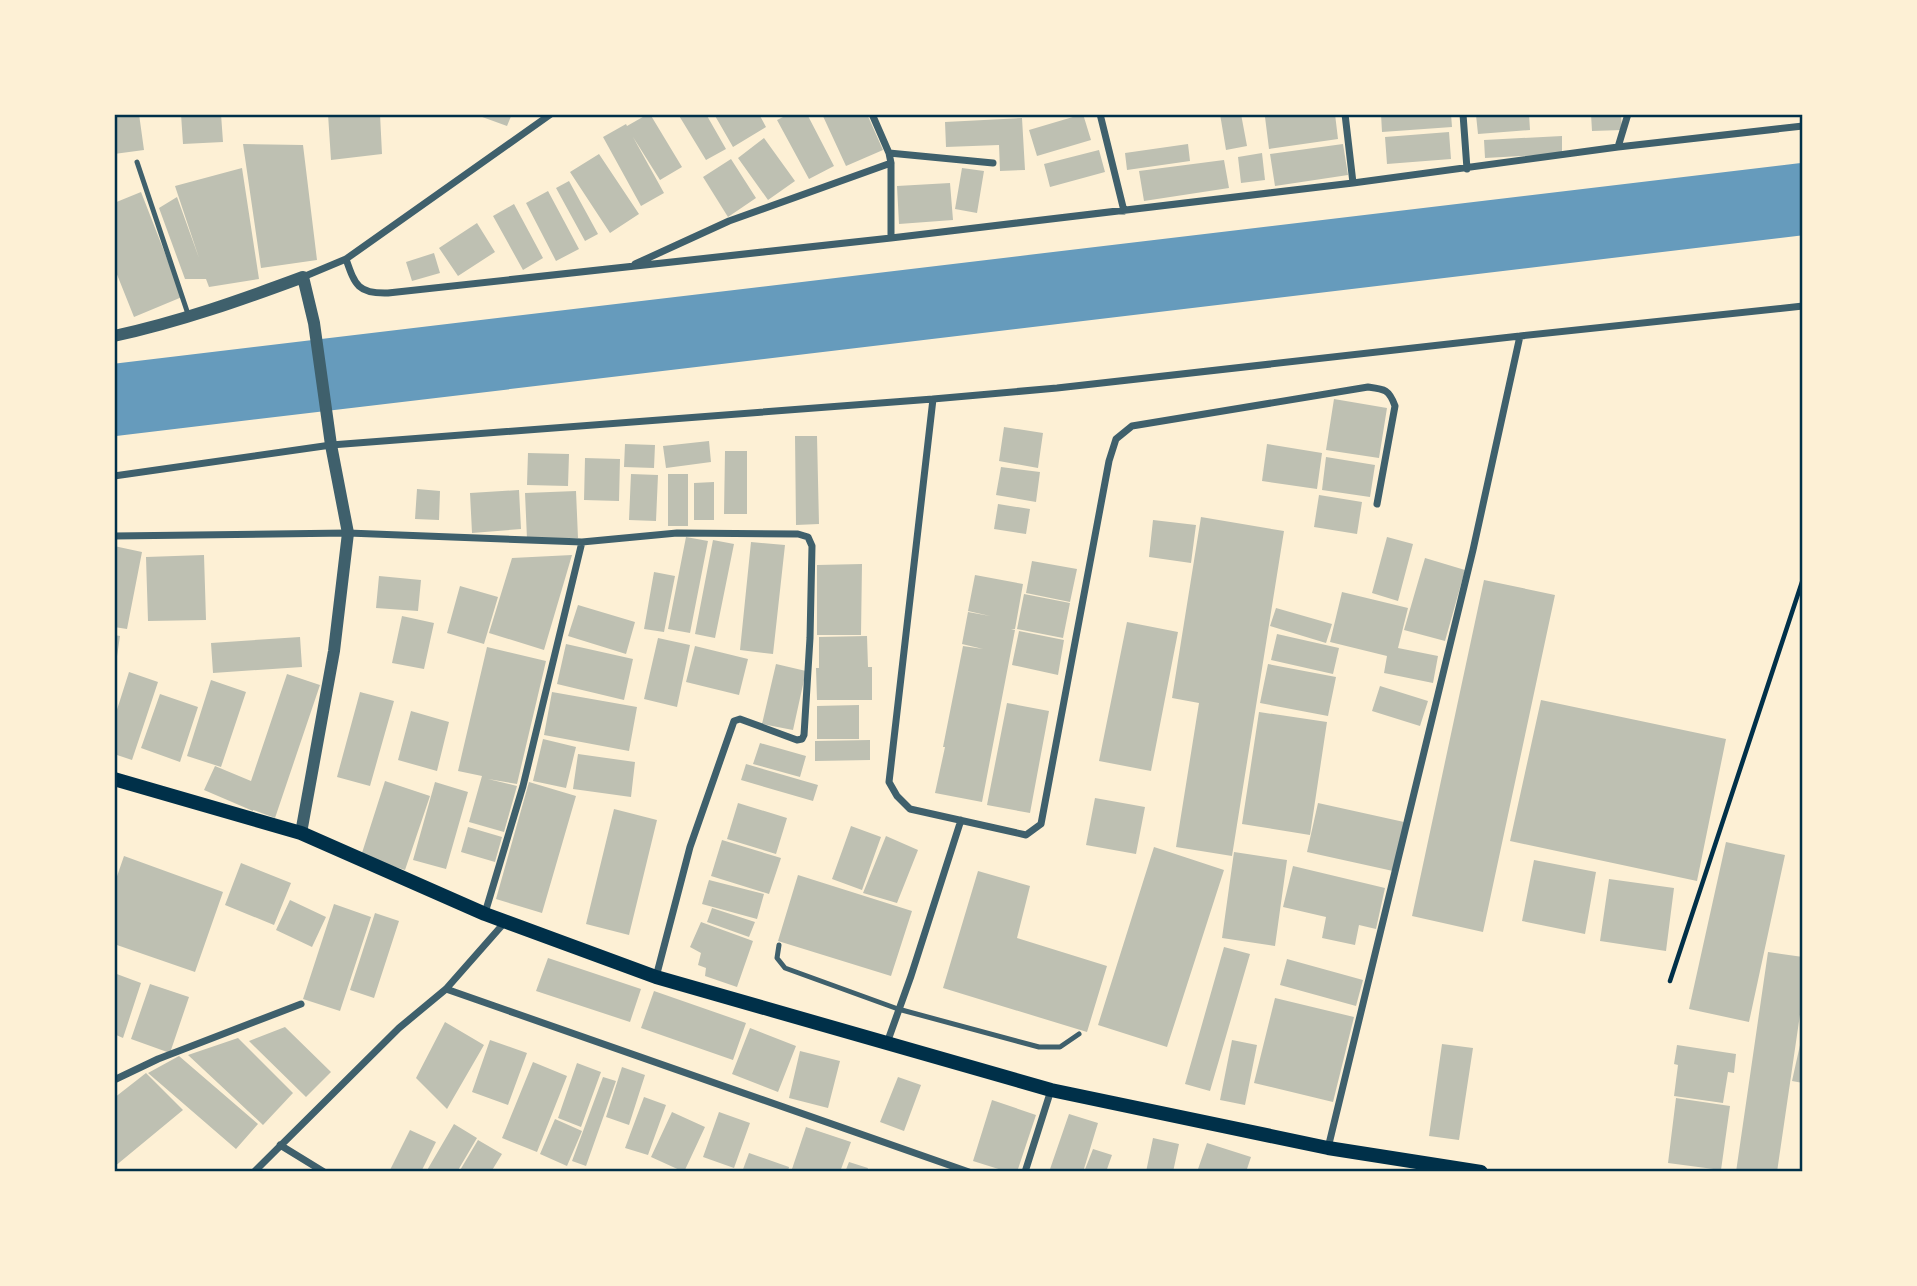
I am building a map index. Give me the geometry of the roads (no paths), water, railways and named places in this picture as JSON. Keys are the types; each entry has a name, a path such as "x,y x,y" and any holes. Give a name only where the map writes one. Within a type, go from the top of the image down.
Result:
{"main road":[{"path":"114,779 301,833 485,914 656,977 1051,1090 1328,1147 1481,1172"}],"street":[{"path":"114,336 189,317 346,259 551,114"},
{"path":"872,114 891,163 891,238"},
{"path":"1100,114 1124,211"},
{"path":"1345,114 1353,183"},
{"path":"1463,114 1467,169"},
{"path":"1618,147 1628,114"},
{"path":"346,259 354,281 362,289 373,293 627,268 1124,211 1467,169 1618,147 1803,126"},
{"path":"889,153 993,163"},
{"path":"627,268 729,221 891,163"},
{"path":"301,833 334,651 348,533 331,445 314,323 303,277"},
{"path":"114,476 331,445 1069,387 1803,306"},
{"path":"1328,1147 1473,550 1520,336"},
{"path":"933,399 890,782 897,796 911,809 1026,835 1041,824 1109,461 1116,439 1132,426 1368,387 1383,389 1391,395 1395,406 1377,505"},
{"path":"114,536 348,533 582,542 677,533 798,534 808,537 812,546 804,735 797,740 740,719 734,721 690,847 656,977"},
{"path":"485,914 523,786 582,542"},
{"path":"887,1043 961,820"},
{"path":"254,1172 399,1028 446,989 505,921"},
{"path":"446,989 969,1172"},
{"path":"114,1080 158,1059 301,1004"},
{"path":"1025,1172 1051,1090"},
{"path":"280,1145 324,1172"}],"lane":[{"path":"138,162 189,317"},
{"path":"779,945 778,958 785,968 898,1010 1040,1047 1060,1047 1079,1034"}],"waterway":[{"path":"114,400 1803,199"}]}
